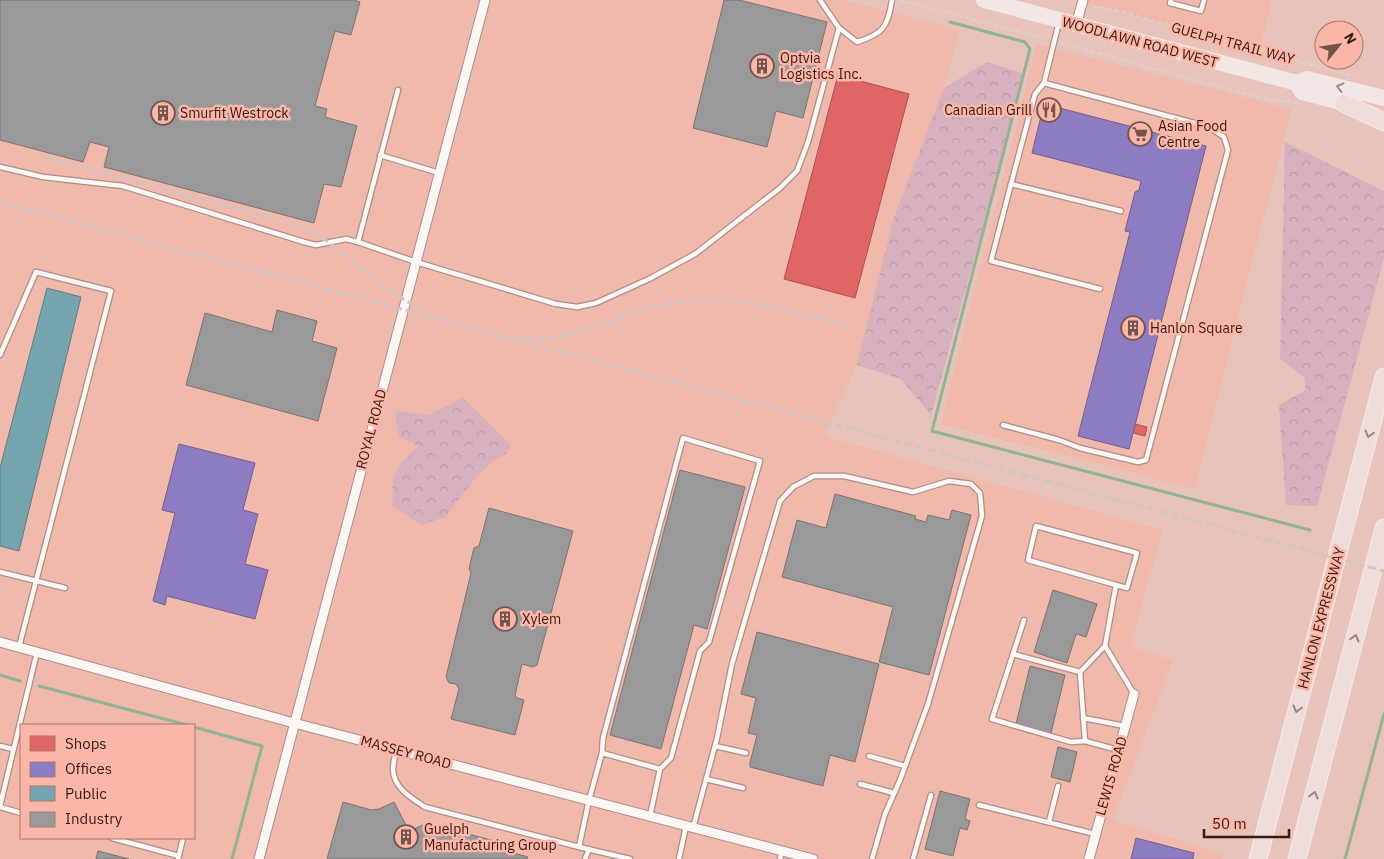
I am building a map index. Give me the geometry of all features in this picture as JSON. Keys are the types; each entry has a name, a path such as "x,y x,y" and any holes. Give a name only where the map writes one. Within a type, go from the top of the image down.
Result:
{"highway":[{"path":"1344,103 1384,122"},
{"name":"HANLON EXPRESSWAY","path":"1258,859 1384,377"},
{"path":"1297,859 1384,528"}],"main road":[{"name":"WOODLAWN ROAD WEST","path":"984,0 1297,83 1307,79 1384,98"},
{"name":"WOODLAWN ROAD WEST","path":"1297,83 1302,92 1384,113"}],"street":[{"name":"ROYAL ROAD","path":"259,859 485,0"},
{"path":"1076,25 1083,1"},
{"name":"MASSEY ROAD","path":"0,642 294,723 650,816 781,855 813,859"},
{"name":"LEWIS ROAD","path":"1088,859 1134,694"}],"lane":[{"path":"820,0 839,28 857,42 873,37 886,25 892,0"},
{"path":"1171,0 1170,3 1201,11 1204,0"},
{"path":"1060,20 1044,83 1035,94 991,261 1100,289"},
{"path":"0,167 43,177 124,186 316,245 346,239 556,304 577,307 596,303 649,280 695,254 780,188 798,171 808,142 839,28"},
{"path":"1003,425 1138,462 1146,460 1228,150 1224,137 1209,127 1044,83"},
{"path":"358,242 398,90"},
{"path":"380,155 439,173"},
{"path":"1011,184 1120,211"},
{"path":"0,355 36,272 111,291 19,647"},
{"path":"579,847 602,753 603,738 683,438 760,461 709,642 700,651 671,758 660,769 650,816"},
{"path":"679,859 706,779 715,746 732,664 780,501 793,487 814,476 844,476 913,492 949,481 971,484 980,493 982,516 928,704 878,834 872,859"},
{"path":"1036,526 1137,553 1127,588 1116,585 1028,560 1036,526"},
{"path":"0,572 65,588"},
{"path":"1085,741 1080,672 1105,646 1116,585"},
{"path":"1024,620 992,719 1071,742 1085,741 1118,750"},
{"path":"1105,646 1134,694"},
{"path":"20,813 0,806 37,652"},
{"path":"1013,654 1080,672"},
{"path":"1083,718 1126,726"},
{"path":"0,746 13,749"},
{"path":"715,746 746,752"},
{"path":"396,750 393,770 396,783 407,795 426,806 630,859"},
{"path":"602,753 660,769"},
{"path":"869,756 905,766"},
{"path":"706,779 743,788"},
{"path":"860,784 894,793"},
{"path":"1050,822 1058,786"},
{"path":"913,859 931,794"},
{"path":"979,805 1095,834"},
{"path":"115,839 178,857 183,839"},
{"path":"585,859 589,849"}],"path":[{"path":"899,0 1248,94 1303,105"},
{"name":"GUELPH TRAIL WAY","path":"1083,1 1355,77"}],"shaded area":[{"path":"0,0 843,0 960,30 944,88 894,217 857,365 824,436 1163,530 1130,646 1173,660 1113,820 1223,854 1222,859 0,859"},
{"path":"1076,0 1272,0 1259,51"},
{"path":"1037,44 1291,109 1195,489 941,424"}],"green space":[{"path":"987,62 1025,74 931,415 901,379 857,365 894,217 944,88"},
{"path":"1285,142 1384,191 1384,258 1317,506 1286,505 1279,405 1306,390 1304,377 1280,359"},
{"path":"463,398 511,445 506,454 494,460 478,475 445,517 421,525 391,505 396,471 418,446 399,437 395,411 429,415"}],"building: Shops":[{"path":"838,75 909,94 855,298 784,279"},
{"path":"1135,424 1147,427 1145,436 1133,433"}],"building: Offices":[{"name":"Hanlon Square","path":"1044,104 1206,146 1129,449 1078,436 1130,232 1125,231 1135,192 1139,190 1141,181 1032,153"},
{"path":"179,444 255,463 243,510 258,514 245,564 268,570 255,619 167,596 165,605 153,601 175,513 162,510"},
{"path":"1136,838 1194,853 1193,859 1131,859"}],"building: Public":[{"path":"47,288 81,297 19,551 0,546 0,468"}],"building: Industry":[{"name":"Smurfit Westrock","path":"0,0 354,0 360,2 351,35 335,31 315,106 327,109 325,117 357,126 341,187 324,184 314,223 104,167 109,147 90,142 83,162 0,140"},
{"name":"Optvia Logistics Inc.","path":"724,0 739,0 827,22 803,118 776,111 767,147 693,128"},
{"path":"277,310 317,321 312,341 337,348 318,421 186,385 205,313 272,332"},
{"path":"680,470 745,487 707,629 694,625 661,749 610,735"},
{"path":"835,494 916,516 915,519 926,522 928,515 949,520 952,510 971,515 929,675 879,662 893,607 782,577 797,520 826,528"},
{"name":"Xylem","path":"489,508 573,531 537,665 533,667 522,664 515,695 517,698 524,700 515,735 451,719 459,689 456,684 449,683 446,677 471,573 469,569 474,548 479,546"},
{"path":"1053,590 1097,604 1086,637 1076,634 1067,663 1034,652"},
{"path":"757,632 879,664 855,762 830,755 823,786 750,767 757,735 748,733 756,698 741,694"},
{"path":"1030,666 1065,675 1051,733 1016,724"},
{"path":"1058,747 1077,752 1070,782 1051,777"},
{"path":"940,791 970,799 965,819 970,821 967,830 960,828 953,856 925,849"},
{"name":"Guelph Manufacturing Group","path":"343,802 371,810 379,809 394,802 408,829 414,829 427,823 506,844 510,852 528,857 527,859 327,859"},
{"path":"98,851 129,859 96,859"}],"waterway":[{"path":"950,22 1025,42 1030,49 932,431 1310,530"},
{"path":"0,675 20,681"},
{"path":"39,686 183,724"},
{"path":"1345,859 1384,714"},
{"path":"195,727 262,746 232,859"}],"railway":[{"path":"45,157 301,227 330,243 394,293 422,309"},
{"path":"0,202 1384,571"},
{"path":"524,337 562,336 670,303 693,300 717,300 763,305 853,327"}],"place":[{"name":"Optvia Logistics Inc.","path":"762,66"},
{"name":"Canadian Grill","path":"1049,110"},
{"name":"Smurfit Westrock","path":"163,113"},
{"name":"Asian Food Centre","path":"1140,134"},
{"name":"Hanlon Square","path":"1133,328"},
{"name":"Xylem","path":"505,619"},
{"name":"Guelph Manufacturing Group","path":"406,837"}]}
